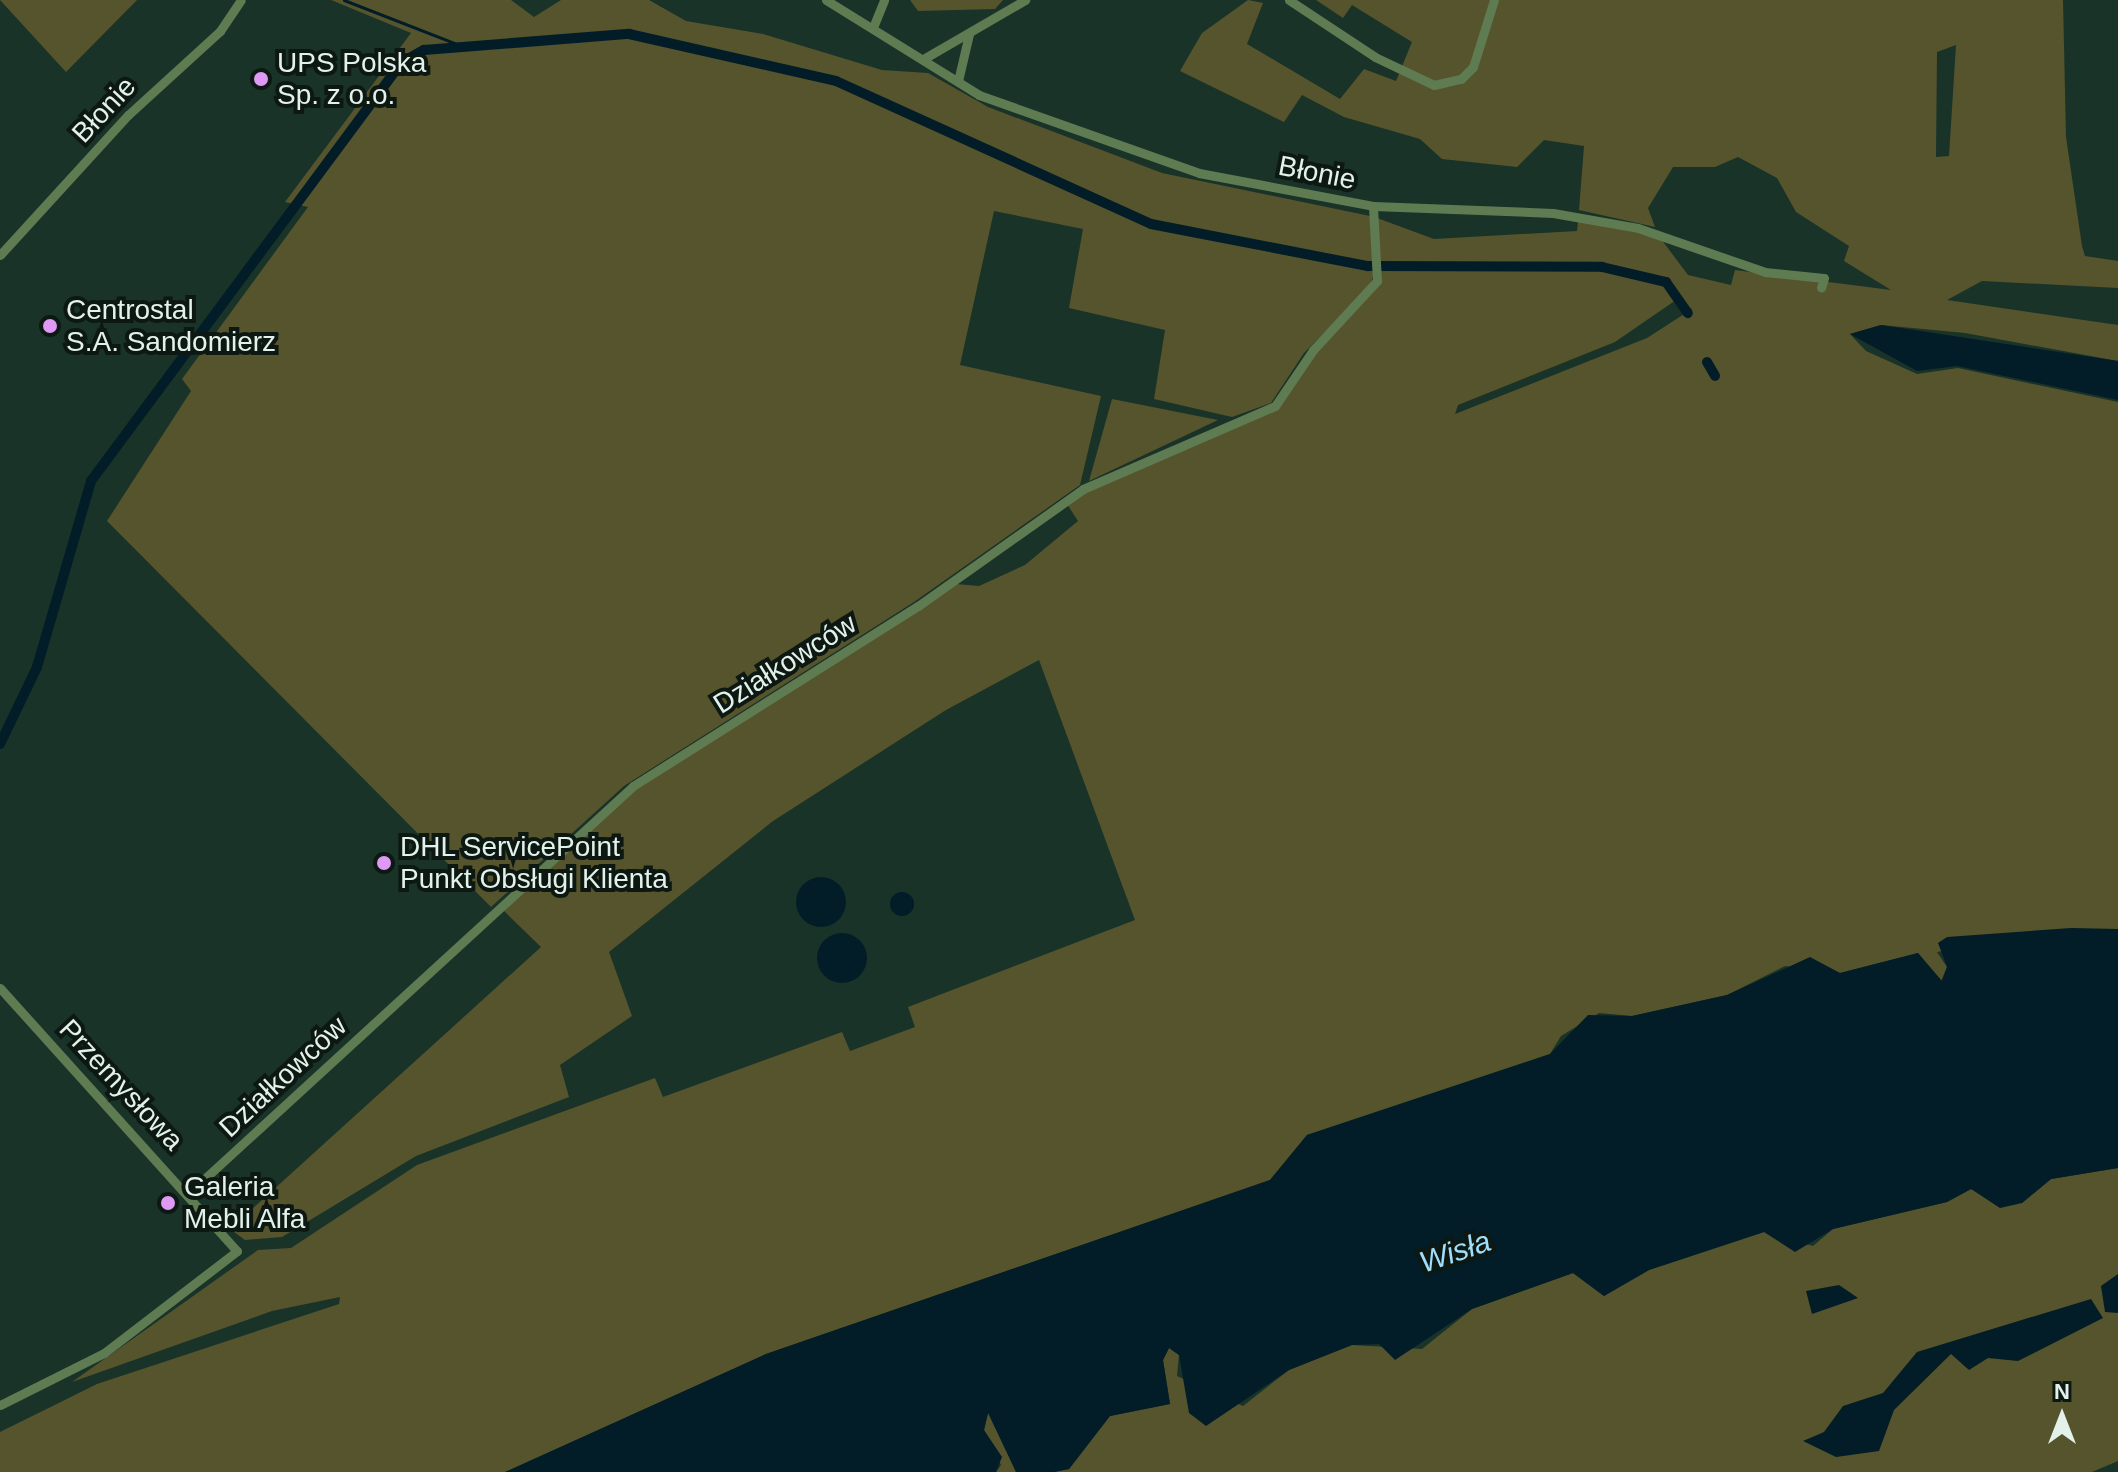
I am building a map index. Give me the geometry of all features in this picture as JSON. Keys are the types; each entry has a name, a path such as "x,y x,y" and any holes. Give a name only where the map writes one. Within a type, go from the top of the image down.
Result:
{"street":[{"name":"Błonie","path":"0,255 139,104 220,31 241,0"},
{"name":"Błonie","path":"826,0 874,25 906,53 925,58 958,81 1157,160 1373,206 1581,217 1669,235 1765,272 1824,278 1821,288"},
{"path":"874,25 884,0"},
{"path":"925,58 1025,0"},
{"path":"1289,0 1375,57 1434,85 1461,79 1473,67 1494,0"},
{"path":"958,81 969,34"},
{"name":"Działkowców","path":"190,1192 626,791 918,606 1083,489 1275,406 1380,268 1373,206"},
{"name":"Przemysłowa","path":"0,988 190,1192 237,1251 104,1353 0,1405"}],"shaded area":[{"path":"0,0 137,0 66,72"},
{"path":"331,0 511,0 534,17 561,0 649,0 686,21 763,34 882,70 928,73 988,107 1162,173 1370,216 1376,266 1370,287 1304,353 1271,403 1232,417 1154,399 1165,330 1069,308 1083,229 994,211 960,365 1101,396 1080,485 914,602 624,786 491,907 107,521 191,391 182,379 308,207 285,202 411,33"},
{"path":"910,0 1003,0 995,9 918,11"},
{"path":"1248,0 1263,3 1247,44 1340,99 1364,69 1396,81 1412,42 1352,5 1343,18 1316,0 2063,0 2066,137 2082,246 2085,256 2118,261 2118,288 1982,281 1947,300 2118,325 2118,361 1965,333 1881,325 1850,334 1866,351 1917,374 1958,368 2118,402 2118,929 2041,932 1937,952 1947,967 1941,981 1918,953 1840,973 1785,966 1727,995 1632,1016 1599,1013 1561,1036 1550,1054 1307,1135 1270,1180 766,1354 505,1472 0,1472 0,1432 97,1384 339,1304 340,1297 272,1311 72,1382 258,1250 291,1248 417,1165 655,1078 663,1097 842,1032 850,1051 915,1027 908,1007 1135,920 1039,660 946,710 773,821 609,952 632,1016 560,1065 569,1097 416,1156 282,1237 245,1240 230,1229 541,947 504,911 600,813 956,584 979,586 1025,565 1078,521 1067,504 1098,485 1277,410 1316,350 1379,284 1377,218 1434,239 1577,231 1578,221 1658,235 1688,275 1731,285 1735,270 1891,290 1844,261 1849,246 1796,212 1777,178 1738,157 1715,167 1673,167 1648,208 1655,227 1579,210 1584,146 1544,140 1517,167 1442,159 1420,139 1344,117 1302,95 1284,122 1180,71 1202,33","holes":["1956,45 1949,156 1936,157 1937,52","1676,300 1692,309 1647,338 1455,414 1458,405 1615,342"]},
{"path":"1112,399 1218,420 1089,481"},
{"path":"2118,1168 2118,1461 2092,1472 1054,1472 1069,1469 1110,1416 1170,1404 1163,1360 1169,1348 1179,1355 1177,1376 1243,1406 1289,1370 1352,1345 1422,1349 1472,1309 1573,1273 1604,1296 1649,1270 1764,1232 1813,1246 1833,1229 1947,1202 1971,1189 2022,1203 2051,1179"},
{"path":"988,1413 993,1415 1016,1472 996,1472 1001,1465 984,1430"}],"water":[{"path":"1881,325 2118,361 2118,400 1957,366 1917,371 1850,334"},
{"path":"821,877 839,884 846,902 839,920 821,927 803,920 796,902 803,884"},
{"path":"902,892 911,895 914,904 911,913 902,916 893,913 890,904 893,895"},
{"name":"Wisła","path":"2071,928 2118,929 2118,1168 2051,1179 2022,1203 2000,1208 1971,1189 1947,1202 1833,1229 1795,1252 1764,1232 1649,1270 1604,1296 1573,1273 1472,1309 1395,1360 1379,1344 1352,1345 1289,1370 1206,1426 1189,1413 1179,1355 1169,1348 1163,1360 1170,1404 1110,1416 1069,1469 1054,1472 1016,1472 988,1413 984,1430 1002,1457 996,1472 505,1472 766,1354 1270,1180 1307,1135 1550,1054 1588,1015 1632,1016 1727,995 1810,957 1840,973 1918,953 1942,981 1947,967 1938,943 1947,937"},
{"path":"842,933 860,940 867,958 860,976 842,983 824,976 817,958 824,940"},
{"path":"2118,1274 2118,1313 2105,1312 2101,1286"},
{"path":"1839,1285 1858,1298 1812,1314 1806,1291"},
{"path":"2091,1299 2103,1318 2018,1361 1988,1358 1969,1370 1951,1354 1894,1410 1879,1451 1836,1457 1803,1441 1824,1432 1843,1406 1883,1393 1917,1352"}],"waterway":[{"path":"344,0 462,46"},
{"path":"0,744 37,667 91,481 402,62 424,50 629,34 836,81 1151,224 1368,266 1602,267 1666,282 1688,313"},
{"path":"1707,362 1715,376"}],"place":[{"name":"UPS Polska Sp. z o.o.","path":"261,79"},
{"name":"Centrostal S.A. Sandomierz","path":"50,326"},
{"name":"DHL ServicePoint Punkt Obsługi Klienta","path":"384,863"},
{"name":"Galeria Mebli Alfa","path":"168,1203"}]}
